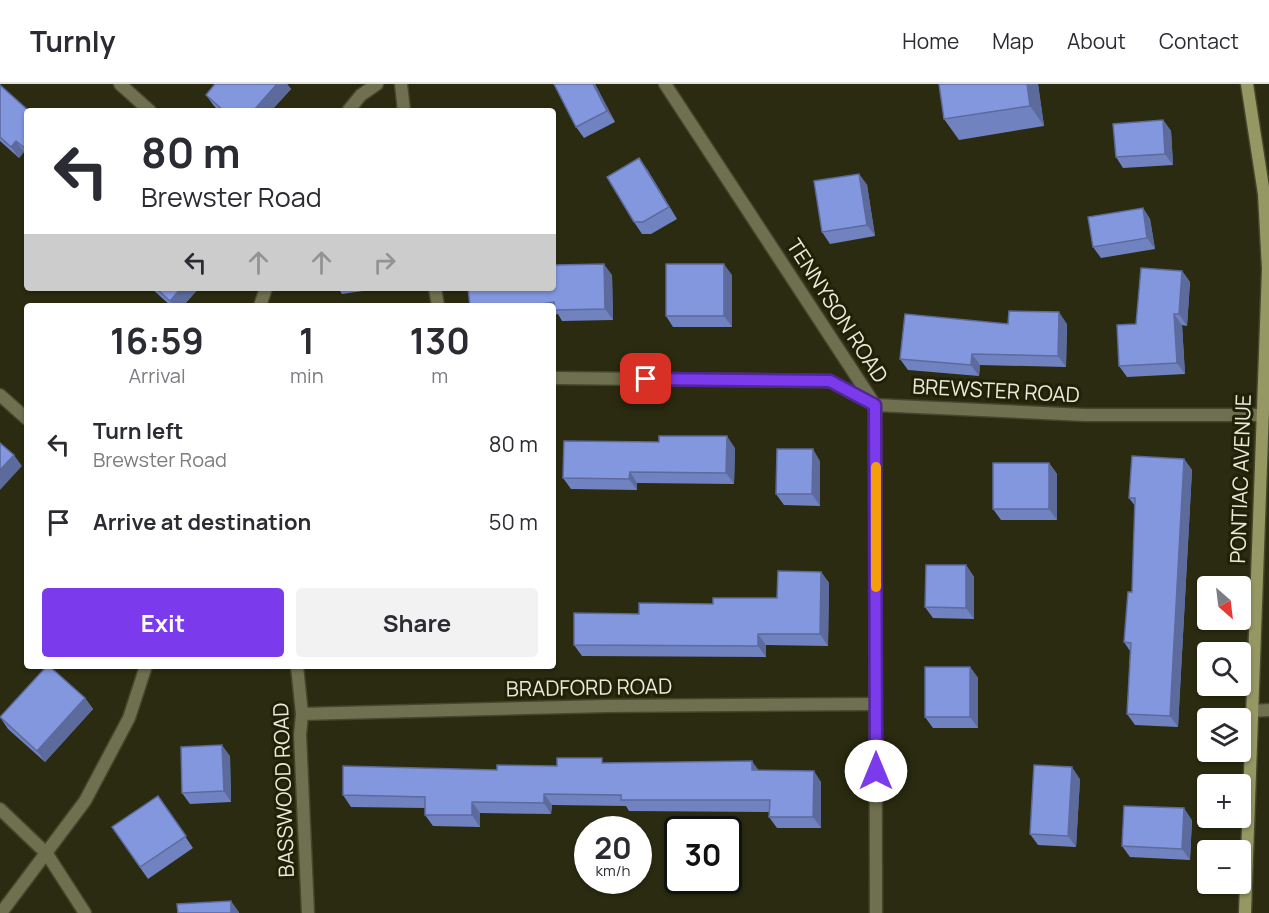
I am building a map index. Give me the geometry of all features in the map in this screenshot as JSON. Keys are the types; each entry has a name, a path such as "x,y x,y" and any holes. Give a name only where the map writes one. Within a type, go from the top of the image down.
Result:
{"main road":[{"name":"PONTIAC AVENUE","path":"1245,913 1267,356 1268,269 1264,194 1247,84"}],"street":[{"path":"120,84 147,108"},
{"path":"350,108 361,95 377,84"},
{"path":"401,84 405,108"},
{"name":"TENNYSON ROAD","path":"664,84 875,405 876,913"},
{"name":"BREWSTER ROAD","path":"556,378 830,381 875,405 1085,414 1263,414"},
{"path":"0,394 24,416"},
{"path":"1,913 47,854 84,801 117,744 129,718 145,669"},
{"name":"BASSWOOD ROAD","path":"297,669 302,714 300,735 308,913"},
{"name":"BRADFORD ROAD","path":"302,714 607,706 876,704"},
{"path":"1252,711 1269,710"},
{"path":"0,809 47,854 85,913"}],"building":[{"path":"215,84 277,84 256,108 221,108 206,95"},
{"path":"554,84 593,84 607,111 576,127"},
{"path":"939,84 1027,84 1030,106 944,119"},
{"path":"0,85 26,108 24,148 16,141 11,147 0,137"},
{"path":"1163,120 1165,154 1116,157 1113,124"},
{"path":"639,158 669,207 643,222 634,222 607,177"},
{"path":"859,174 867,225 822,232 814,181"},
{"path":"1143,208 1147,238 1093,247 1088,217"},
{"path":"604,264 605,309 556,310 554,302 470,303 468,291 556,291 556,265"},
{"path":"666,264 724,264 724,316 666,316"},
{"path":"1141,268 1182,271 1179,314 1174,314 1177,363 1119,366 1117,325 1136,324"},
{"path":"159,291 178,291 170,301"},
{"path":"1009,311 1059,312 1058,356 972,354 971,365 900,359 905,314 1008,324"},
{"path":"659,436 727,436 726,473 630,472 629,479 563,478 564,441 659,442"},
{"path":"0,443 14,455 0,470"},
{"path":"777,449 813,449 812,494 776,494"},
{"path":"1132,456 1184,459 1170,716 1127,714 1131,643 1124,642 1128,592 1132,592 1135,498 1129,498"},
{"path":"993,463 1049,463 1049,509 993,509"},
{"path":"926,565 966,565 966,608 925,607"},
{"path":"778,571 821,572 820,634 758,634 758,646 574,645 574,613 639,614 639,603 713,604 713,598 777,598"},
{"path":"925,667 970,667 970,717 925,717"},
{"path":"44,669 52,669 85,698 37,751 0,717"},
{"path":"222,745 224,791 182,793 181,747"},
{"path":"557,758 602,758 602,763 752,761 752,770 814,771 813,817 769,817 770,800 621,800 621,795 544,794 544,803 472,802 472,815 425,815 425,797 343,795 343,766 497,770 497,765 557,766"},
{"path":"1034,765 1072,767 1068,836 1030,834"},
{"path":"158,796 186,836 140,867 112,827"},
{"path":"1124,806 1184,808 1182,849 1122,846"},
{"path":"231,901 231,913 178,913 177,904"}],"slow traffic":[{"path":"876,467 876,587"}],"route":[{"path":"646,379 830,381 875,405 876,771"}]}
